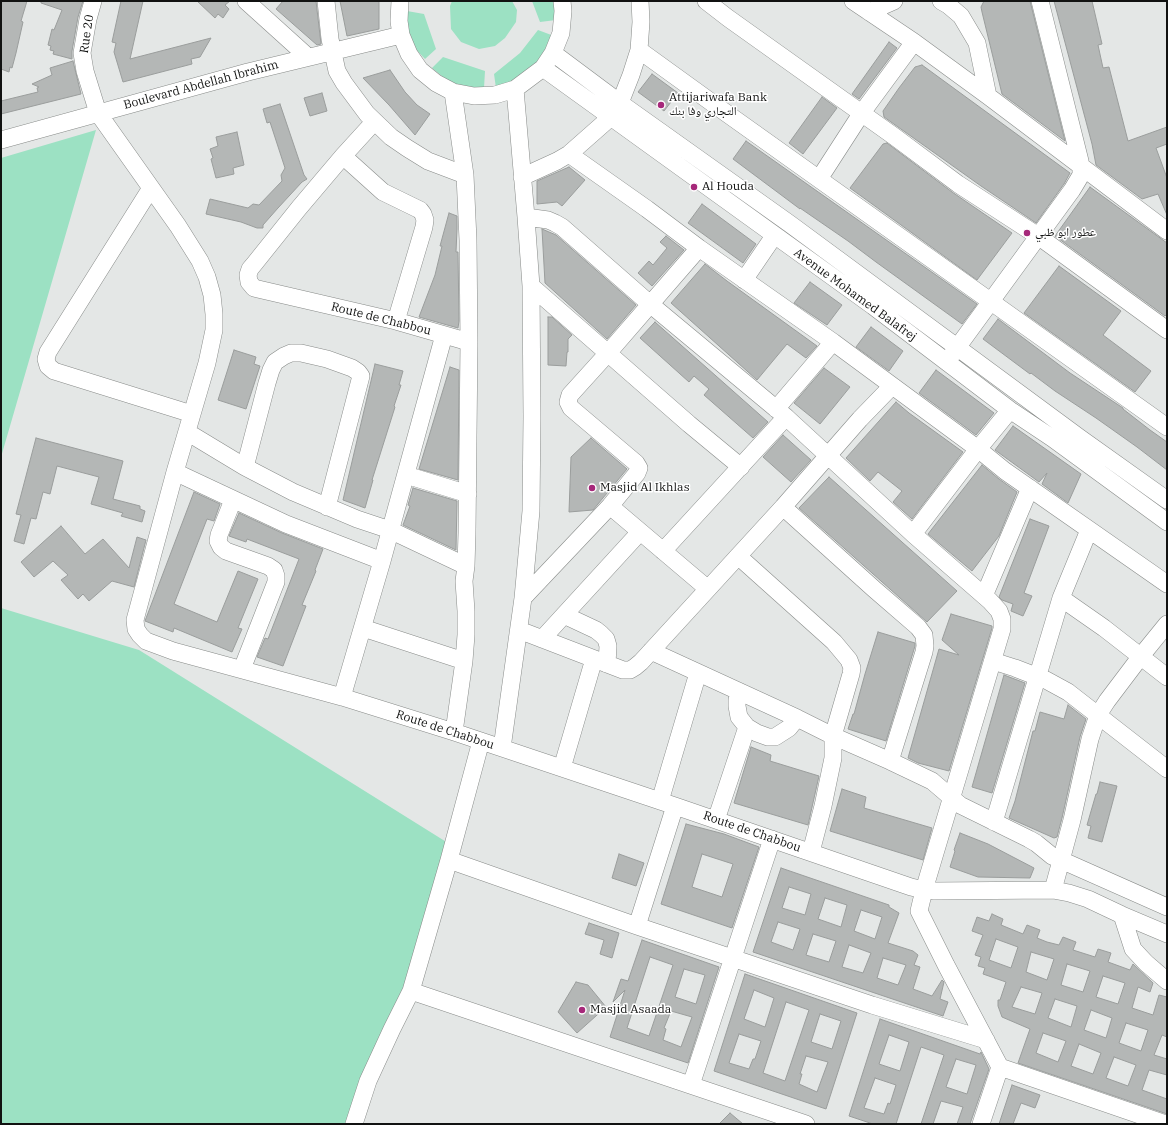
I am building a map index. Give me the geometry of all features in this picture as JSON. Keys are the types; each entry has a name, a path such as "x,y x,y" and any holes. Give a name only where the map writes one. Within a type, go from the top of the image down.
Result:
{"street":[{"name":"Rue 20","path":"92,1 82,53 85,71 98,113 178,226 200,261 207,277 212,295 214,330 207,363 175,472 135,620"},
{"path":"246,1 308,57"},
{"path":"326,1 330,39 337,71 360,106 374,122 391,137 418,155 428,161 465,175"},
{"path":"400,1 399,20 401,35 409,54 420,70 436,83 453,92 474,96 495,95 515,89 543,68 554,53 561,33 563,11 562,1"},
{"path":"522,177 569,154 610,117 620,103 639,50 641,22 640,1"},
{"path":"706,1 958,184 1038,236 1166,327"},
{"path":"853,1 914,42 988,96 1167,231"},
{"path":"870,12 894,1"},
{"path":"941,1 961,16 976,43 988,96"},
{"path":"946,362 1081,175 1081,165 1040,1"},
{"name":"Boulevard Abdellah Ibrahim","path":"1,140 248,72 401,35"},
{"path":"819,179 861,114 914,42"},
{"path":"639,50 1167,427"},
{"name":"Avenue Mohamed Balafrej","path":"554,53 620,103 790,224 957,348 980,363 1167,500"},
{"name":"Avenue Mohamed Balafrej","path":"543,68 878,310 1010,410 1052,438 1167,522"},
{"path":"502,748 523,598 531,511 531,286 515,89"},
{"path":"453,92 465,175 468,240 469,342 468,494 466,566 464,581 466,634 464,661 454,732"},
{"name":"Route de Chabbou","path":"342,696 382,561 444,335 396,321 254,288 248,275 250,269 299,208 374,122"},
{"path":"569,154 833,342 978,449 1005,471 1167,584"},
{"path":"343,156 383,192 420,210 425,220 396,321"},
{"path":"151,188 48,352 46,359 48,366 54,371 192,414"},
{"path":"526,217 548,220 562,227 650,304 829,455 913,534 999,611 1002,619 1002,629 924,890 920,911 946,965 1000,1067 1137,1119 1166,1124"},
{"path":"744,280 774,236"},
{"path":"523,598 610,506 637,473 639,468 638,465 571,408 568,402 570,395 699,248"},
{"path":"531,286 688,424 741,467"},
{"path":"444,335 469,342"},
{"path":"664,551 741,467 833,342"},
{"path":"245,467 267,383 275,362 291,353 301,353 327,359 352,368 361,376 327,507"},
{"path":"519,630 622,670 630,670 641,662 892,386"},
{"path":"913,534 1010,410"},
{"path":"187,432 245,467 294,492 357,519 390,530 466,566"},
{"path":"175,472 286,524 382,561"},
{"path":"406,475 468,494"},
{"path":"984,596 1030,488"},
{"path":"233,500 219,535 218,541 221,547 226,551 268,566 274,570 276,576 276,582 242,669"},
{"path":"610,506 708,589"},
{"path":"783,507 924,634 924,652 890,761"},
{"path":"994,822 1061,598 1089,530"},
{"path":"542,639 640,532"},
{"path":"738,556 829,636 849,660 852,668 833,736 833,758 823,806 811,852"},
{"path":"1061,598 1167,676"},
{"path":"562,768 608,646 606,639 596,630 564,614"},
{"name":"Route de Chabbou","path":"135,620 136,629 146,641 173,651 342,696 667,803 892,881 924,890 947,892 1053,890 1069,893 1088,899 1167,934"},
{"path":"1053,890 1072,820 1090,739 1098,715 1141,656 1167,624"},
{"path":"363,628 464,661"},
{"path":"651,651 932,781 964,807 1036,843 1052,856 1167,907"},
{"path":"992,661 1052,682 1068,692 1167,769"},
{"path":"637,926 698,673"},
{"path":"740,692 737,700 737,712 742,722 747,727 768,737 775,737 789,728 797,718"},
{"path":"716,820 747,727"},
{"path":"354,1124 368,1081 411,991 449,860 481,741"},
{"path":"691,1085 772,839"},
{"path":"449,860 637,926 872,1005 986,1040"},
{"path":"1122,915 1133,949 1146,963 1167,981"},
{"path":"411,991 806,1124"},
{"path":"981,1124 1000,1067"}],"green space":[{"path":"452,1 512,1 517,10 516,22 505,38 495,46 479,49 461,42 451,29 450,6"},
{"path":"532,1 559,1 556,20 540,22"},
{"path":"407,11 424,14 436,49 425,59 406,39"},
{"path":"538,30 554,36 550,50 518,83 496,88 494,74 520,53"},
{"path":"443,57 485,71 484,88 469,88 455,84 443,77 432,68"},
{"path":"96,130 1,457 1,158"},
{"path":"1,608 139,650 456,848 359,1124 1,1124"}],"building":[{"path":"1,1 27,1 21,21 23,22 16,53 12,68 10,67 9,72 1,69"},
{"path":"41,1 83,1 78,17 72,59 53,54 54,51 50,50 51,46 48,45 52,29 54,30 62,10 41,3"},
{"path":"121,1 143,1 130,59 211,38 200,57 191,59 192,64 123,82 114,52 116,43 112,42"},
{"path":"197,1 230,1 225,5 229,9 223,18 218,14 215,18"},
{"path":"283,1 316,1 321,44 317,45 276,9"},
{"path":"340,1 379,1 379,29 347,36"},
{"path":"984,1 1030,1 1065,141 1002,94 981,7"},
{"path":"1054,1 1092,1 1102,44 1098,45 1103,68 1109,67 1128,141 1167,127 1167,144 1156,148 1167,178 1167,215 1158,194 1142,199 1096,165 1092,144"},
{"path":"889,42 897,48 859,99 852,94"},
{"path":"73,61 81,94 1,114 1,101 38,92 37,88 39,87 32,84 52,75 50,68"},
{"path":"922,65 1070,173 1064,184 1036,223 884,117 883,111 899,88 915,67"},
{"path":"390,70 405,92 417,105 430,114 415,135 363,78"},
{"path":"652,74 678,93 664,111 638,92"},
{"path":"322,93 327,111 310,116 304,98"},
{"path":"822,97 837,108 803,154 789,143"},
{"path":"280,104 304,175 307,179 302,182 278,208 263,225 263,228 257,228 241,222 206,214 210,199 248,208 253,204 259,205 282,181 281,175 285,168 270,122 267,123 263,109"},
{"path":"237,132 244,165 233,168 234,174 216,178 210,149 218,146 216,137"},
{"path":"746,141 977,304 962,324 848,241 800,209 733,159"},
{"path":"887,143 952,192 1012,233 977,280 850,188 883,144"},
{"path":"569,167 585,180 562,206 557,202 537,204 537,181"},
{"path":"1090,187 1167,243 1167,314 1165,316 1055,236"},
{"path":"702,204 756,244 743,263 688,223"},
{"path":"449,213 457,216 456,252 458,252 458,328 419,317 435,275 442,246 440,246"},
{"path":"542,229 556,235 636,305 607,339 545,283"},
{"path":"666,236 684,250 652,286 638,273 649,261 653,265 667,248 660,242"},
{"path":"705,264 817,346 806,358 787,344 757,380 671,303"},
{"path":"1059,266 1121,311 1103,335 1151,371 1135,392 1024,313"},
{"path":"810,282 842,305 827,325 794,303"},
{"path":"548,317 552,317 572,335 568,339 566,366 548,365"},
{"path":"998,319 1070,373 1123,408 1167,442 1167,470 1137,447 1031,373 1030,374 983,339"},
{"path":"655,322 768,422 753,438 704,395 709,389 694,376 689,382 640,338"},
{"path":"871,327 903,351 889,371 856,347"},
{"path":"234,350 256,357 254,364 260,366 246,409 218,400"},
{"path":"375,364 403,371 395,407 372,480 365,508 343,500"},
{"path":"450,367 459,370 458,480 419,469"},
{"path":"824,368 850,387 820,424 794,403"},
{"path":"936,370 994,413 976,435 919,393"},
{"path":"896,402 963,452 912,519 893,502 902,491 878,472 870,481 846,458"},
{"path":"1013,426 1081,474 1068,503 1042,484 1047,473 1039,482 995,450"},
{"path":"783,435 811,460 791,482 763,457"},
{"path":"36,438 123,461 113,499 140,506 140,509 145,511 142,522 121,516 123,513 91,504 99,477 57,466 50,494 43,492 36,519 31,518 24,544 14,541 21,515 16,514"},
{"name":"Masjid Al Ikhlas","path":"591,438 627,469 593,510 569,512 571,457"},
{"path":"982,465 1017,492 999,536 972,571 928,534"},
{"path":"829,477 957,591 927,622 799,508"},
{"path":"413,488 457,501 456,550 403,525 410,506 408,505"},
{"path":"194,492 220,504 214,521 207,519 174,604 217,622 238,571 258,579 238,628 242,629 232,652 174,628 173,632 145,621"},
{"path":"239,513 282,533 323,549 302,605 306,606 283,666 257,657 265,638 268,639 299,559 247,539 246,542 229,536"},
{"path":"1030,519 1049,526 1024,593 1032,596 1023,616 1011,611 1013,604 1002,600 999,597"},
{"path":"61,526 85,554 103,539 129,568 137,537 146,540 134,587 112,581 89,601 83,594 78,599 61,580 68,575 53,561 34,577 21,562"},
{"path":"951,614 992,626 992,628 949,771 918,763 908,758 939,649 959,655 942,640"},
{"path":"878,632 915,643 886,741 848,729 854,714"},
{"path":"1004,675 1025,683 992,793 972,787"},
{"path":"1068,705 1086,719 1080,737 1057,837 1054,838 1009,818 1015,801 1033,731 1035,731 1040,712 1064,719"},
{"path":"751,747 771,755 770,761 819,776 808,825 734,803"},
{"path":"1100,782 1117,786 1102,842 1088,838 1091,826 1087,825"},
{"path":"842,789 866,797 864,808 932,828 923,860 830,831"},
{"path":"686,824 724,834 759,847 732,928 661,904","holes":["702,854 733,864 722,897 692,887"]},
{"path":"960,833 988,844 1034,868 1030,878 978,877 950,867"},
{"path":"619,854 644,863 636,886 612,878"},
{"path":"781,868 889,905 889,907 899,913 888,943 913,951 918,955 914,965 920,967 913,989 932,996 942,980 944,982 940,999 948,1002 943,1016 753,952","holes":["789,887 811,894 805,915 782,908","825,898 847,905 841,927 818,919","861,910 882,917 875,939 854,931","778,922 800,929 793,950 771,942","813,934 836,941 829,962 806,955","849,945 871,953 863,973 842,967","883,958 906,965 898,985 877,978"]},
{"path":"992,914 1003,919 1001,925 1023,934 1027,925 1040,930 1037,938 1047,942 1059,945 1063,937 1076,942 1073,950 1095,957 1098,949 1111,953 1108,962 1130,970 1133,964 1153,983 1150,992 1138,987 1132,1008 1153,1015 1159,995 1167,997 1167,1037 1162,1035 1154,1055 1167,1059 1167,1075 1149,1070 1142,1090 1167,1099 1167,1114 1018,1063 1030,1029 1002,1017 998,1006 998,1000 1000,1000 1006,982 983,974 985,968 978,966 981,957 975,955 983,935 972,931 977,917 989,921","holes":["996,939 1018,947 1011,968 989,960","1031,952 1054,959 1047,980 1026,972","1067,964 1090,971 1083,992 1061,985","1103,976 1125,983 1118,1004 1096,997","1021,987 1042,993 1035,1014 1012,1007","1055,999 1077,1006 1071,1027 1048,1018","1091,1010 1112,1018 1106,1038 1084,1030","1126,1023 1148,1030 1141,1051 1119,1043","1043,1033 1066,1041 1058,1062 1036,1053","1079,1044 1101,1053 1093,1074 1071,1066","1114,1057 1136,1065 1128,1086 1106,1078"]},
{"path":"589,923 619,933 612,958 600,954 604,940 585,934"},
{"path":"642,940 719,967 688,1063 610,1037 625,990 613,1002 621,979 628,981","holes":["650,957 673,965 649,1036 627,1028","684,969 705,975 696,1004 675,997","671,1011 692,1017 681,1047 663,1040 666,1029 664,1028"]},
{"path":"745,974 857,1013 826,1109 714,1071","holes":["754,990 774,998 765,1027 744,1019","786,1002 809,1010 785,1081 763,1073","820,1014 841,1021 832,1049 811,1042","739,1034 761,1041 755,1059 753,1059 749,1069 729,1063","806,1056 828,1062 817,1092 799,1084 802,1074 800,1074"]},
{"name":"Masjid Asaada","path":"576,982 588,985 606,1007 577,1033 558,1012"},
{"path":"880,1019 980,1054 981,1052 989,1069 970,1124 957,1124 963,1107 941,1101 933,1124 921,1124 944,1055 921,1047 896,1124 873,1124 849,1116","holes":["889,1035 909,1042 900,1071 879,1064","956,1059 976,1065 967,1094 946,1087","875,1078 896,1085 890,1104 888,1103 884,1114 864,1108"]},
{"path":"1012,1085 1040,1095 1035,1108 1021,1103 1013,1124 999,1124"},
{"path":"730,1113 743,1124 719,1124"}],"place":[{"name":"Attijariwafa Bank التجاري وفا بنك","path":"661,105"},
{"name":"Al Houda","path":"694,187"},
{"name":"عطور ابو ظبي","path":"1027,233"},
{"name":"Masjid Al Ikhlas","path":"592,488"},
{"name":"Masjid Asaada","path":"582,1010"}]}
